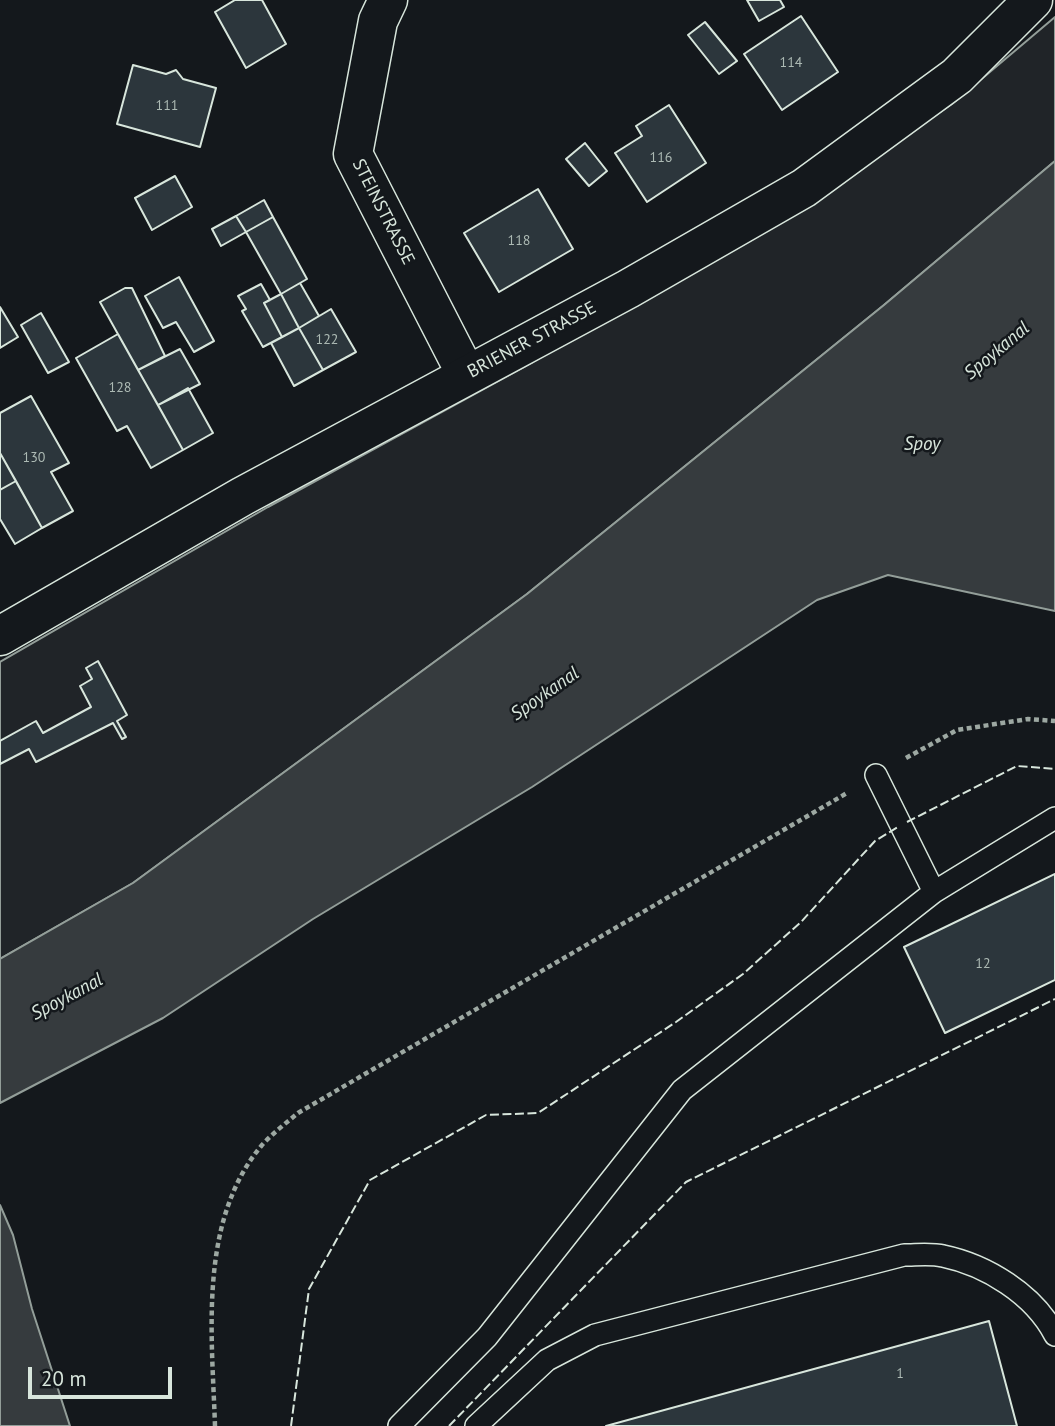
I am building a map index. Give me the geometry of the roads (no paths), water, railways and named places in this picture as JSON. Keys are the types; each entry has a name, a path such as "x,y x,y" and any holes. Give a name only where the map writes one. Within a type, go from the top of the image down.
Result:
{"street":[{"name":"STEINSTRASSE","path":"388,0 378,21 352,154 466,374"},
{"name":"BRIENER STRASSE","path":"0,636 243,496 628,289 804,188 957,76 1033,0"}],"lane":[{"path":"876,775 934,892"},
{"path":"399,1426 487,1337 682,1090 934,892 1055,818"},
{"path":"476,1426 547,1360 595,1335 904,1255 941,1255 989,1272 1028,1299 1055,1335"}],"water":[{"name":"Spoy","path":"1055,161 1055,611 888,575 817,600 532,787 313,919 163,1018 0,1103 0,959 133,883 527,594 884,305"},
{"path":"0,1205 13,1235 32,1309 70,1426 0,1426"}],"water label":[{"name":"Spoykanal","path":"997,351"},
{"name":"Spoykanal","path":"545,694"},
{"name":"Spoykanal","path":"67,997"}]}
